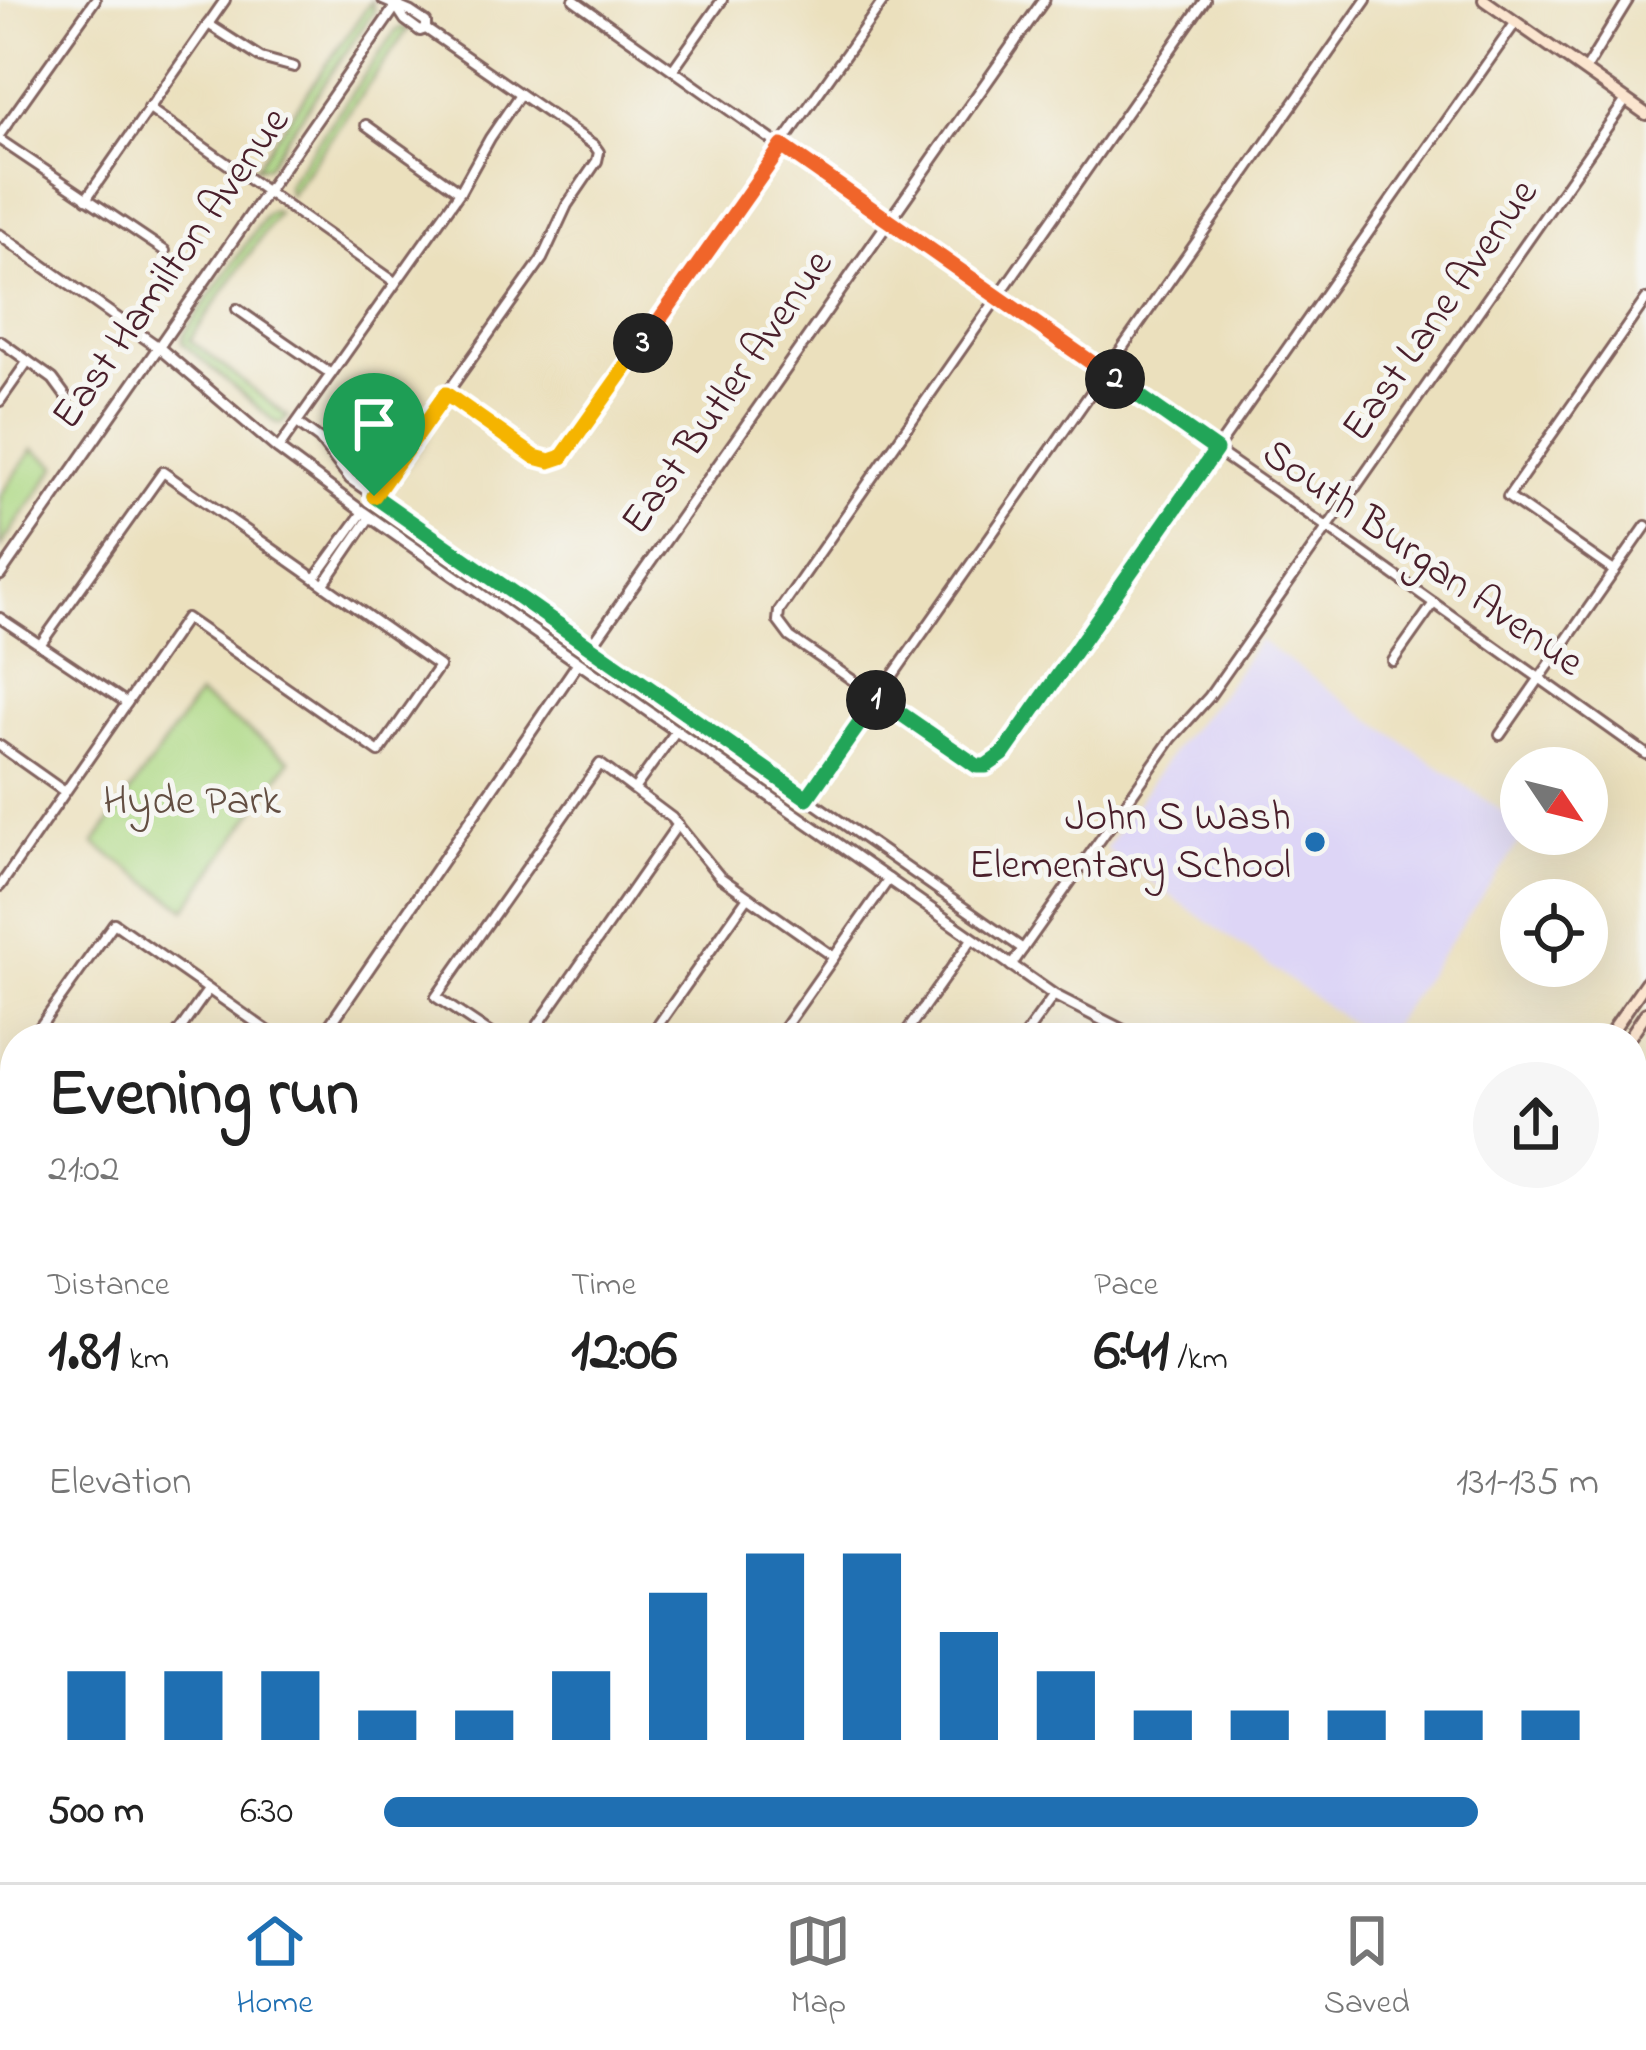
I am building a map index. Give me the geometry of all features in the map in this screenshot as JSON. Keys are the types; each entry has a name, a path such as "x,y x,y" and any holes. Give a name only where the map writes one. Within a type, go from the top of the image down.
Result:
{"main road":[{"path":"1484,0 1646,114"},
{"path":"1617,1023 1646,982"}],"street":[{"path":"95,0 0,137 165,251"},
{"path":"86,199 225,0"},
{"path":"374,496 542,259 598,152 426,29 426,22 396,2 383,0"},
{"name":"South Burgan Avenue","path":"574,0 1646,754"},
{"path":"673,69 722,0"},
{"path":"446,394 535,457 550,461 566,453 884,0"},
{"name":"East Butler Avenue","path":"590,648 1044,0"},
{"path":"1205,0 779,610 778,622 790,637 969,762 986,766 1003,754 1516,22"},
{"path":"807,798 1366,0"},
{"path":"1585,70 1628,0"},
{"name":"East Hamilton Avenue","path":"0,575 396,2"},
{"path":"208,24 261,58 294,68"},
{"path":"278,449 460,192 520,94"},
{"name":"East Lane Avenue","path":"1011,966 1172,738 1209,697 1626,100"},
{"path":"148,108 395,282"},
{"path":"366,125 460,192"},
{"path":"0,235 158,347 278,449 367,514 1011,966 1109,1023"},
{"path":"1614,571 1508,496 1646,299"},
{"path":"237,309 331,374"},
{"path":"0,341 52,380 67,398"},
{"path":"0,401 28,361"},
{"path":"297,423 319,439 345,475 1023,949"},
{"path":"0,886 187,618 380,752 440,666 163,472 40,645"},
{"path":"320,581 367,514"},
{"path":"1500,735 1646,526"},
{"path":"1393,661 1433,603"},
{"path":"0,618 127,703"},
{"path":"332,1023 578,663"},
{"path":"634,789 676,731"},
{"path":"0,746 65,792"},
{"path":"475,1023 436,997 600,764 678,824 712,870 834,957"},
{"path":"539,1023 678,824"},
{"path":"788,1023 889,880"},
{"path":"660,1023 748,897"},
{"path":"43,1023 114,922 256,1023"},
{"path":"912,1023 972,938"},
{"path":"185,1023 208,990"},
{"path":"1034,1023 1054,995"}],"shaded area":[{"name":"John S Wash Elementary School","path":"1259,640 1500,810 1500,855 1510,855 1393,1023 1350,1023 1105,849 1178,743 1220,696"}],"green space":[{"path":"371,1 374,11 267,166 255,168"},
{"path":"402,27 408,29 290,195 289,182"},
{"path":"273,211 278,213 190,340 288,417 281,424 182,343"},
{"path":"33,449 57,466 0,547 0,496"},
{"name":"Hyde Park","path":"198,695 290,760 186,909 94,844"}],"place":[{"name":"John S Wash Elementary School","path":"1315,842"}],"route":[{"path":"782,146 1216,450 995,761 986,766 969,762 878,698 807,798 374,496 446,394 535,457 550,461 562,457 782,146"}]}
